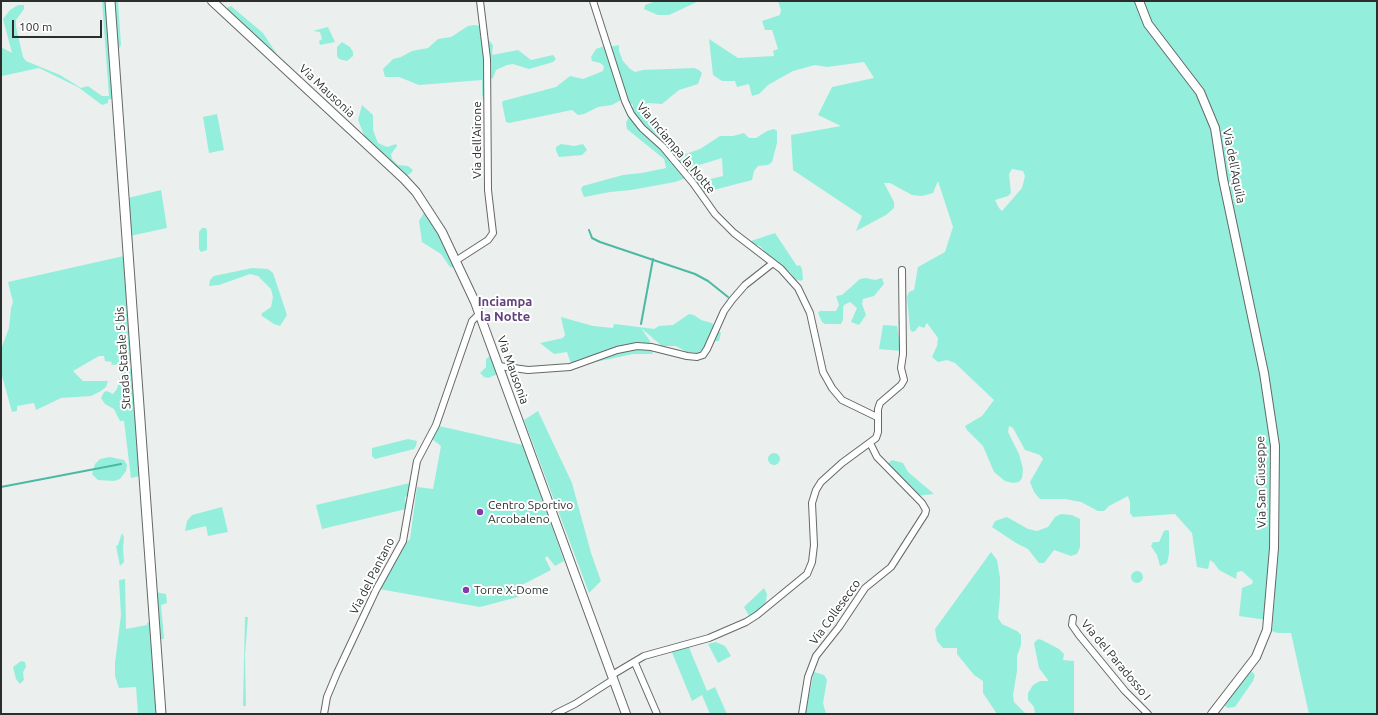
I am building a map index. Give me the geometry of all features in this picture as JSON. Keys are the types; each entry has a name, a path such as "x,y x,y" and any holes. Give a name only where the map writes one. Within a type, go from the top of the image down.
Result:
{"main road":[{"name":"Strada Statale 5 bis","path":"110,1 161,714"},
{"name":"Via Mausonia","path":"212,1 404,179 432,215 457,260 480,314 626,714"},
{"name":"Via dell'Aquila","path":"1139,1 1148,24 1200,92 1215,128 1223,179 1236,236"},
{"name":"Via San Giuseppe","path":"1212,714 1251,664 1264,641 1269,617 1274,548 1275,446 1264,373 1236,236"}],"street":[{"name":"Via dell'Airone","path":"457,260 488,240 493,233 488,190 487,65 485,30 480,1"},
{"name":"Via Inciampa la Notte","path":"593,1 625,101 631,114 642,128 668,153 715,214 734,233 781,269 798,288 810,313 823,372 832,388 842,400 877,417"},
{"path":"499,366 531,370 570,367 617,350 637,346 651,347 687,356 698,357 703,355 707,349 724,311 732,300 745,285 773,263"},
{"path":"555,714 575,704 644,656 709,638 746,622 805,576 812,562 814,545 812,503 816,490 821,482 842,463 870,443 878,434 877,417 880,403 901,385 904,380 901,368 903,354 902,270"},
{"name":"Via del Pantano","path":"324,714 327,697 337,673 376,590 403,541 417,461 436,425 472,321 480,314"},
{"name":"Via Collesecco","path":"802,714 808,677 816,656 839,627 862,592 891,567 925,514 926,510 922,503 877,457 870,443"},
{"name":"Via del Paradosso I","path":"1072,618 1072,625 1079,635 1125,691 1148,714"},
{"path":"635,663 657,714"}],"green space":[{"path":"102,1 107,1 113,98 108,100 108,103 102,105 78,87 39,68 2,76 1,47 12,53 3,19 10,10 18,5 24,5 24,9 16,20 16,27 23,57 26,61 60,75 81,88 88,86 102,96 109,96"},
{"path":"113,1 118,1 121,45 117,52"},
{"path":"656,1 699,1 669,15 658,15 644,9 645,5"},
{"path":"778,1 1137,1 1198,93 1213,129 1262,374 1273,446 1273,503 1267,620 1239,616 1242,588 1252,584 1253,581 1242,571 1237,572 1236,579 1219,570 1210,560 1208,569 1197,567 1192,533 1175,514 1133,517 1130,513 1130,502 1128,496 1109,506 1104,511 1098,511 1081,502 1065,499 1040,499 1034,492 1030,482 1043,459 1040,455 1025,450 1013,428 1009,426 1008,432 1019,454 1023,469 1022,478 1019,482 1013,483 1005,481 994,472 983,446 965,426 982,416 994,400 955,363 947,360 938,362 932,357 937,346 938,338 927,323 924,328 919,326 912,332 910,329 907,297 909,292 914,290 918,267 945,252 953,227 938,181 933,193 922,196 912,195 890,183 884,183 894,202 894,208 886,215 856,231 862,216 793,170 791,135 841,126 818,115 832,87 874,78 864,62 827,67 815,65 793,71 768,85 759,94 752,96 749,84 737,87 735,81 722,81 713,75 709,39 738,58 774,56 773,51 778,49 772,30 765,30 762,21 780,15 781,10","holes":["1012,169 1023,171 1025,176 1022,188 1002,211 995,200 1008,196 1011,193 1009,174"]},
{"path":"1141,1 1377,1 1377,714 1309,714 1291,633 1277,633 1272,631 1275,595 1273,595 1277,446 1238,236 1202,91 1150,23"},
{"path":"231,6 263,33 278,56 295,72 293,72 225,9"},
{"path":"475,25 483,27 487,102 484,100 482,95 482,80 419,85 399,77 385,77 383,69 393,59 401,57 412,51 428,48 438,39 451,37 468,26"},
{"path":"328,27 335,42 320,45 319,41 322,39 320,32 313,31"},
{"path":"487,38 493,45 492,55 518,50 531,60 553,55 556,59 553,62 529,69 513,64 507,65 496,70 493,78 489,79"},
{"path":"342,42 350,47 353,52 353,56 347,61 339,59 337,56 337,47"},
{"path":"607,45 623,99 612,105 598,107 584,114 578,115 572,110 509,123 506,122 502,103 503,101 556,87 570,76 583,79 603,71 604,66 600,63 592,61 591,57 596,49"},
{"path":"619,45 619,51 623,61 635,72 643,70 694,68 702,73 698,84 679,90 662,104 648,103 640,106 640,109 664,135 676,153 686,154 700,149 720,136 733,136 744,133 749,138 756,138 767,131 774,129 777,131 777,143 772,162 768,165 758,166 754,171 752,180 702,193 632,114 633,105 626,100 609,47","holes":["722,158 723,176 698,182 695,172 696,166"]},
{"path":"362,105 373,115 373,130 378,143 387,147 396,144 397,146 391,154 392,159 398,165 408,166 413,170 410,174 405,176 366,140 358,120"},
{"path":"217,114 224,150 209,153 203,117"},
{"path":"630,114 686,178 675,182 584,197 581,189 583,186 623,175 666,168 664,159 627,129 626,123"},
{"path":"561,144 574,146 583,144 587,150 582,155 559,157 556,147"},
{"path":"161,190 167,228 130,236 128,198"},
{"path":"425,211 457,268 450,267 441,254 422,242 419,221"},
{"path":"202,228 206,228 207,231 207,250 201,252 199,249 199,232"},
{"path":"775,233 797,266 800,265 803,279 801,281 795,279 790,272 766,253 760,246 748,242"},
{"path":"124,256 133,363 111,365 112,362 105,361 104,356 99,356 73,371 83,381 108,381 106,387 101,391 91,396 61,398 36,410 34,403 17,406 17,411 12,412 1,372 1,349 9,328 13,302 8,282"},
{"path":"252,268 268,269 273,273 287,315 280,326 274,324 261,314 271,307 273,297 271,289 258,276 250,274 219,285 209,286 210,280 214,276"},
{"path":"866,278 875,280 882,278 884,284 874,296 863,299 862,304 866,315 859,325 851,322 857,308 850,302 844,305 843,320 841,324 825,324 822,322 818,313 820,311 836,311 839,305 836,296 842,295 860,279"},
{"path":"689,314 694,315 701,320 712,323 721,333 719,341 710,341 705,349 697,353 687,352 676,346 662,346 641,328 650,341 653,354 633,354 572,367 567,352 554,354 540,343 563,338 565,335 561,317 593,326 613,328 614,324 654,329 659,326 673,325"},
{"path":"883,325 897,326 901,351 879,349"},
{"path":"491,355 498,374 488,378 484,377 480,373 486,367 486,359"},
{"path":"128,368 132,369 140,476 131,478 124,421 120,421 114,409 105,404 101,398 104,392 107,391 113,394 117,389 122,370"},
{"path":"538,411 572,483 591,553 601,581 589,593 524,420"},
{"name":"Centro Sportivo Arcobaleno","path":"439,426 523,445 564,561 555,566 547,556 545,558 551,570 516,588 518,597 480,607 379,589 404,545 410,539 417,487 433,489 441,446 432,439"},
{"path":"408,439 417,441 414,449 375,459 372,456 372,448"},
{"path":"774,453 778,455 780,459 778,463 774,465 770,463 768,459 770,455"},
{"path":"110,457 124,460 127,465 126,471 120,479 114,481 98,480 92,474 95,464 100,459"},
{"path":"892,460 903,463 908,472 934,494 916,496 886,465"},
{"path":"410,483 409,495 405,497 405,502 407,503 406,509 322,529 316,505"},
{"path":"222,507 228,532 208,536 206,526 185,531 187,521 192,515"},
{"path":"1061,514 1072,515 1080,519 1080,547 1077,554 1071,556 1054,550 1044,563 1039,563 1028,549 992,527 995,521 1007,517 1028,529 1037,531 1048,527 1055,517"},
{"path":"1164,531 1169,531 1169,554 1167,563 1160,566 1157,555 1151,546 1153,542 1159,542"},
{"path":"122,533 124,537 124,562 120,566 116,546 118,545"},
{"path":"991,552 997,560 1000,578 998,618 1002,624 1017,631 1021,635 1021,645 1017,656 1017,671 1013,695 1014,702 1026,714 997,714 983,693 983,681 974,675 957,654 957,648 943,648 937,641 935,629"},
{"path":"1139,571 1142,572 1142,582 1135,583 1132,582 1131,575 1132,572"},
{"path":"125,579 126,629 147,625 147,623 150,622 156,714 138,714 136,687 119,688 115,676 115,663 121,615 119,580"},
{"path":"764,588 767,594 765,607 757,618 752,621 744,607"},
{"path":"155,592 166,594 167,603 161,605 164,639 159,639"},
{"path":"245,617 248,617 245,655 246,706 243,706"},
{"path":"1038,639 1059,649 1064,654 1063,660 1074,661 1074,714 1035,714 1034,707 1028,700 1028,693 1033,685 1040,681 1048,681 1039,668 1034,643"},
{"path":"716,642 725,646 731,656 718,663 708,644"},
{"path":"688,645 707,691 715,687 727,714 710,714 702,695 692,701 671,650"},
{"path":"21,661 25,662 26,667 23,672 24,680 20,684 16,679 13,667"},
{"path":"1251,671 1255,675 1253,681 1235,707 1227,708 1224,704"},
{"path":"814,672 824,675 827,680 823,703 826,714 805,714"}],"waterway":[{"path":"589,230 592,238 600,242 695,274 708,281 728,297"},
{"path":"641,324 653,259"},
{"path":"1,487 121,464"}],"place":[{"name":"Centro Sportivo Arcobaleno","path":"480,512"},
{"name":"Torre X-Dome","path":"466,590"}],"district":[{"name":"Inciampa la Notte","path":"505,310"}]}
